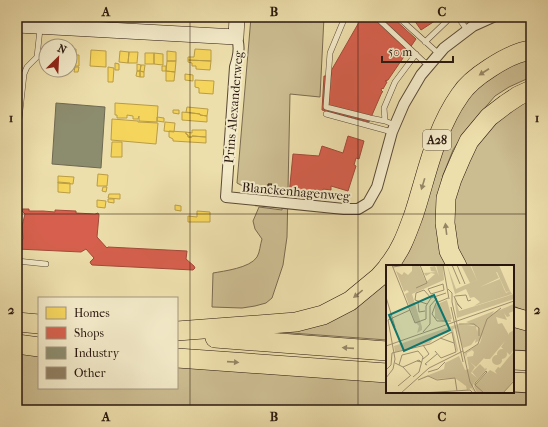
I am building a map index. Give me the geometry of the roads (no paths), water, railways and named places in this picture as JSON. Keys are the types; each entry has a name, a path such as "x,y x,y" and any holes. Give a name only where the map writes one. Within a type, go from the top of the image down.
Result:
{"highway":[{"name":"A28","path":"390,265 395,259 405,240 441,130 460,94 477,76 523,51 531,50"},
{"name":"A28","path":"456,265 449,251 445,223 446,198 455,172 469,141 489,117 506,104 531,90"},
{"name":"A28","path":"178,331 296,322 323,315 350,301 386,269"},
{"path":"514,317 531,322"},
{"path":"17,322 38,324"},
{"path":"178,335 386,351"},
{"path":"17,344 38,347"},
{"path":"178,358 386,373"},
{"path":"514,360 531,361"}],"street":[{"name":"Prins Alexanderweg","path":"226,197 235,67 238,58 239,42 236,38 237,17"},
{"name":"Blanckenhagenweg","path":"226,197 344,209 358,209 368,203 377,187 394,129 404,104 421,75 444,48 473,26 494,17"},
{"path":"17,25 41,22 236,38"}],"lane":[{"path":"345,17 330,52 326,107 385,121 394,129"},
{"path":"376,17 429,65"},
{"path":"398,17 439,54"},
{"path":"425,42 452,17"},
{"path":"458,17 468,30"},
{"path":"17,138 24,74 27,66 37,57 41,22"},
{"path":"385,121 384,108 395,82 416,54"},
{"path":"326,114 394,129"},
{"path":"17,261 46,264"}]}
